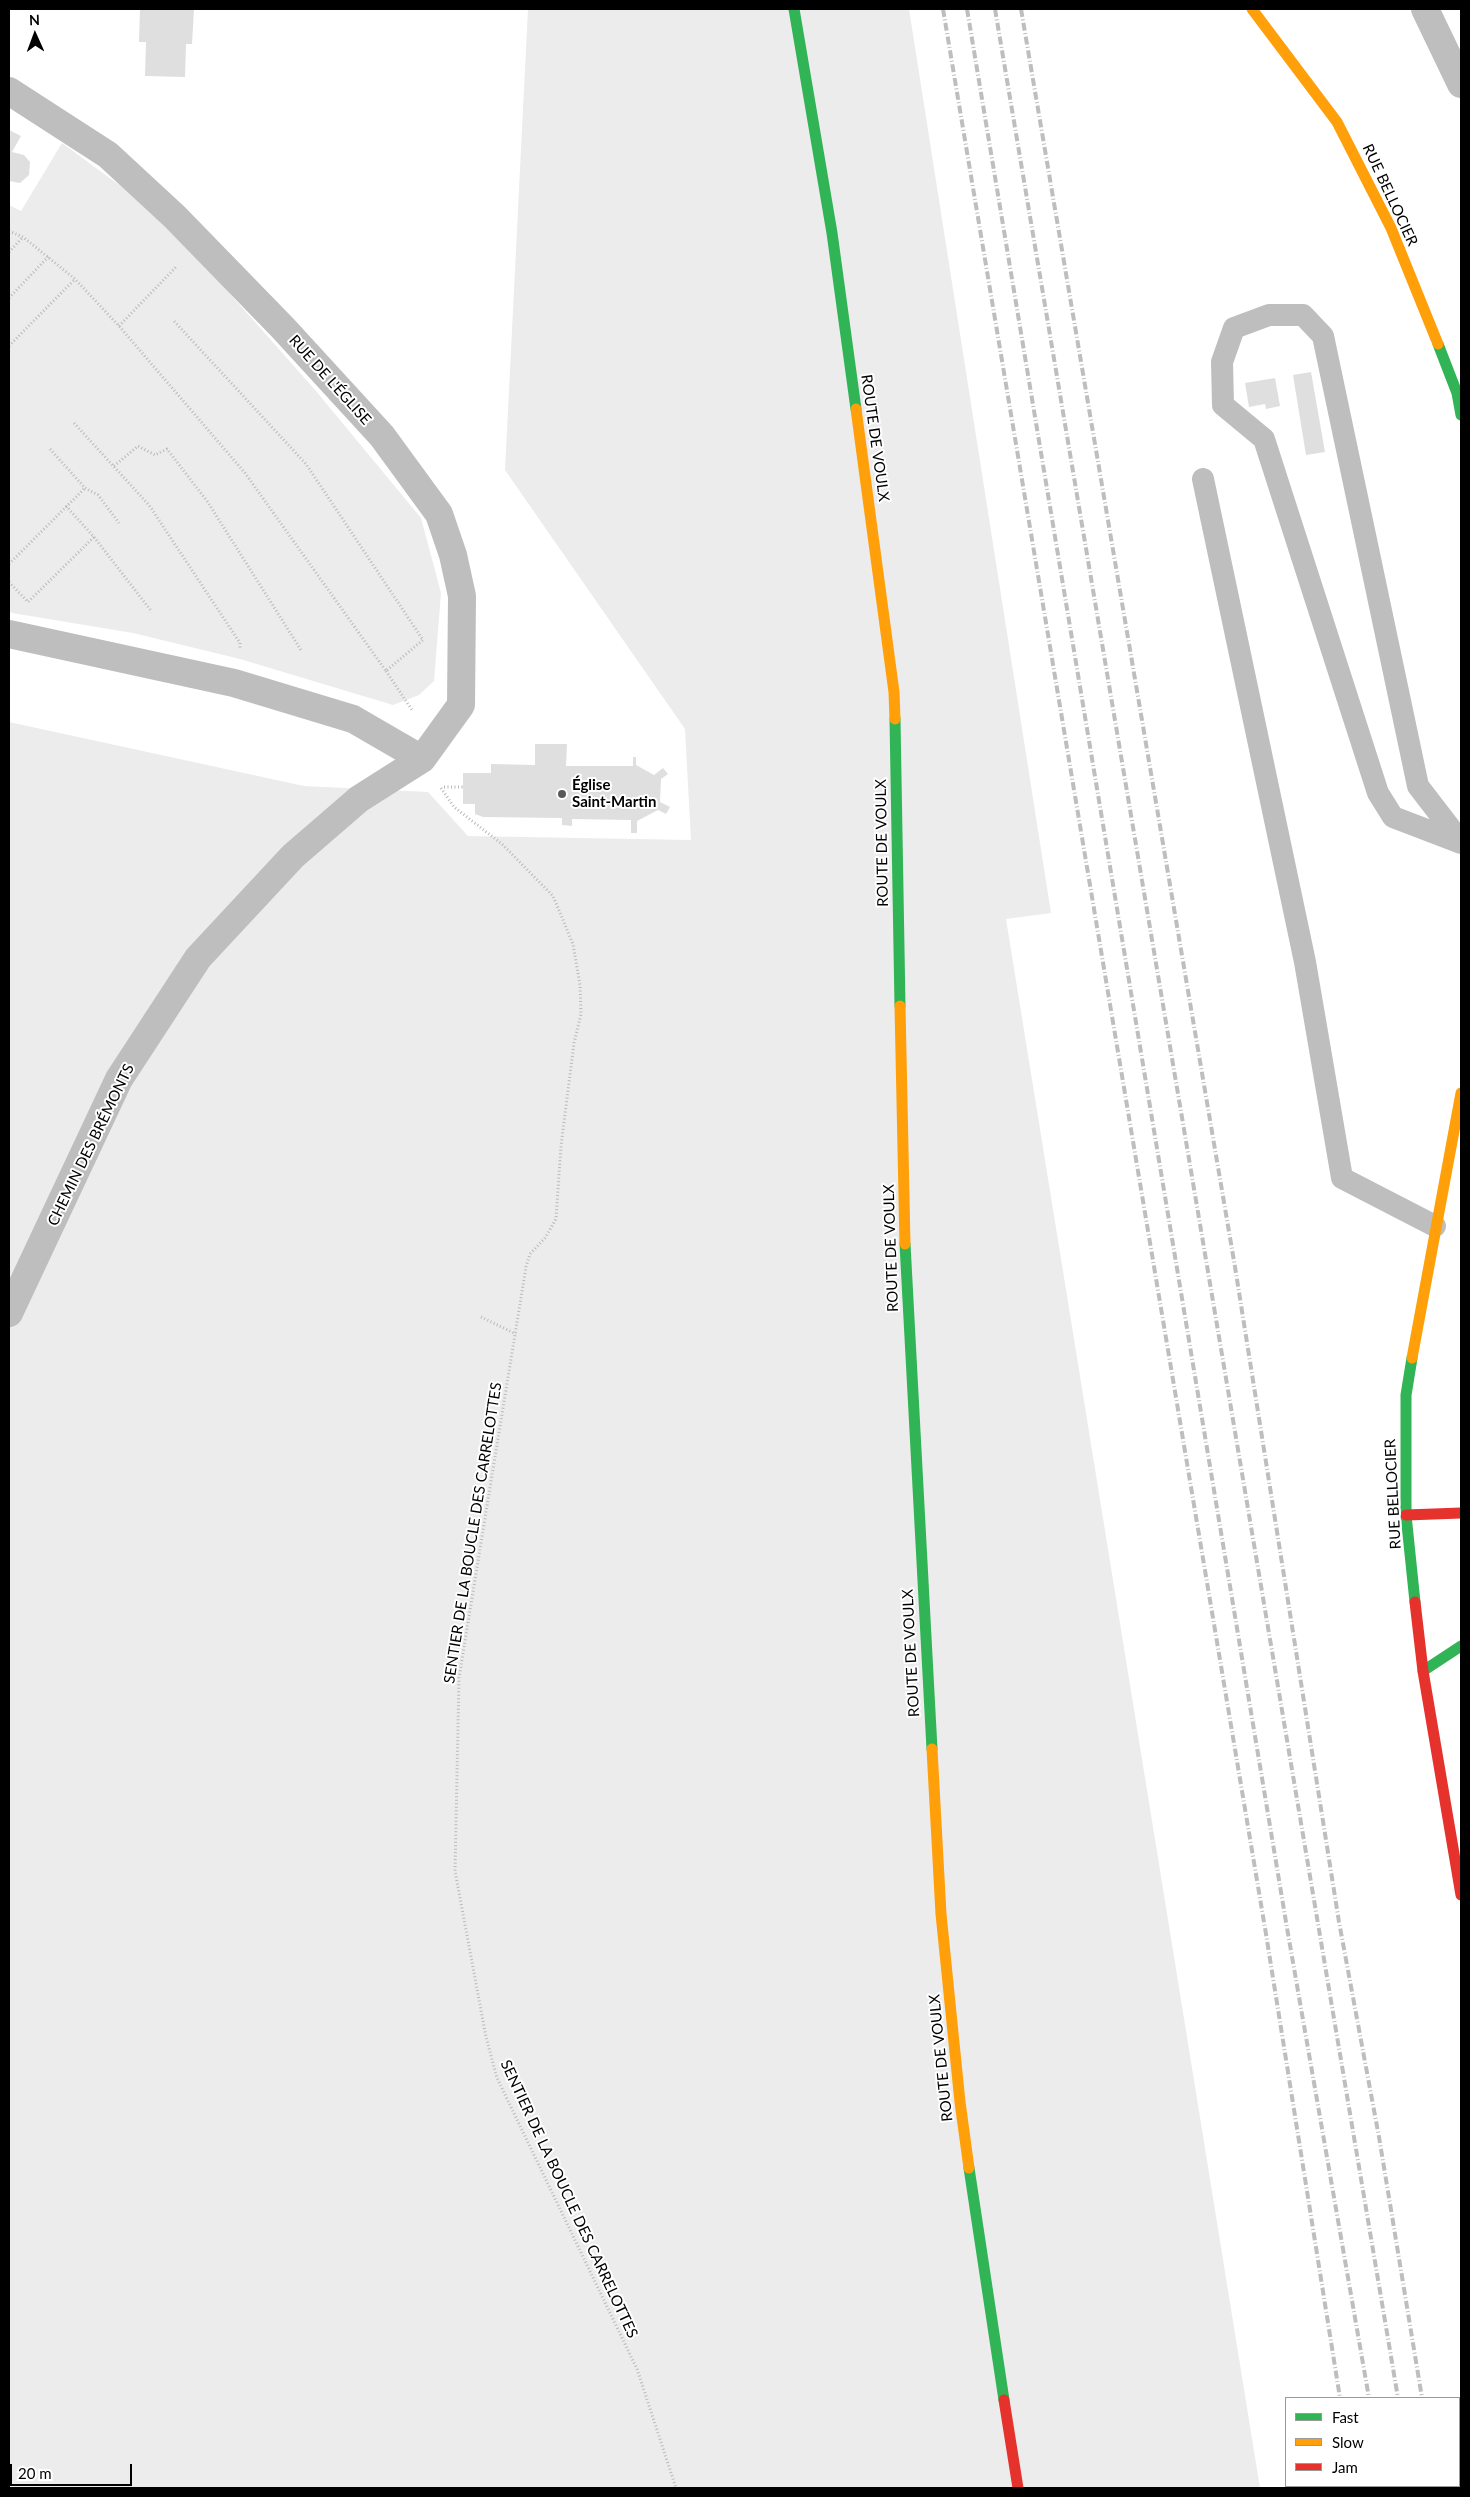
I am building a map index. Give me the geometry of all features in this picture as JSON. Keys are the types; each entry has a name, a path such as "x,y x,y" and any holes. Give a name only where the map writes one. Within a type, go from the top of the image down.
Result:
{"main road":[{"name":"ROUTE DE VOULX","path":"794,9 832,233 894,692 905,1267 941,1914 962,2112 991,2324 1018,2488"},
{"name":"RUE BELLOCIER","path":"1252,9 1337,122 1391,228 1456,393 1461,415"},
{"name":"RUE BELLOCIER","path":"1461,1092 1435,1226 1406,1396 1406,1515 1424,1671 1461,1895"},
{"path":"1406,1515 1461,1513"},
{"path":"1424,1671 1461,1646"}],"street":[{"path":"1425,9 1461,84"},
{"name":"RUE DE L'ÉGLISE","path":"9,91 108,155 175,217 283,328 382,436 439,514 462,596 461,705 428,751"},
{"path":"9,634 234,683 353,719 428,751"},
{"name":"CHEMIN DES BRÉMONTS","path":"9,1312 119,1079 198,958 293,856 359,800 428,751"}],"lane":[{"path":"1269,315 1304,315 1323,336 1418,786 1461,843 1393,817 1378,793 1264,439 1223,406 1222,362 1234,328 1269,315"},
{"path":"1203,479 1305,962 1342,1178 1435,1226"}],"path":[{"name":"SENTIER DE LA BOUCLE DES CARRELOTTES","path":"9,231 23,237 49,256 75,279 119,326 245,473 386,671 428,751 440,787 454,807 502,844 553,896 573,944 580,985 581,1014 574,1043 562,1137 556,1219 545,1238 530,1254 459,1678 455,1871 486,2037 497,2078 636,2370 676,2488"},
{"path":"9,252 23,237"},
{"path":"9,298 49,256"},
{"path":"119,326 180,263"},
{"path":"9,346 75,279"},
{"path":"174,321 306,464 424,640 386,671"},
{"path":"74,423 149,504 240,643 234,683"},
{"path":"114,466 138,446 155,455 167,449 207,501 301,650"},
{"path":"50,449 84,488 98,495 119,523"},
{"path":"9,564 84,488"},
{"path":"66,506 94,536 152,612"},
{"path":"9,582 28,602 94,536"},
{"path":"440,787 463,787"},
{"path":"480,1317 516,1334"}],"shaded area":[{"path":"528,9 909,9 1051,913 1006,919 1260,2488 9,2488 9,722 304,786 428,792 468,836 691,840 685,729 505,470"},
{"path":"62,143 122,187 194,253 316,391 421,518 441,593 434,681 419,695 393,705 240,659 133,633 9,611 9,205 21,211"}],"building":[{"path":"140,9 194,9 192,44 186,44 185,77 145,76 146,42 139,42"},
{"path":"9,130 21,136 12,152 24,155 30,162 29,175 20,183 9,181"},
{"path":"1311,372 1325,452 1306,455 1293,375"},
{"path":"1275,378 1280,406 1266,409 1265,404 1249,407 1245,383"},
{"name":"Église Saint-Martin","path":"535,744 567,744 566,766 633,766 633,757 636,757 636,765 654,775 663,768 668,774 661,779 660,802 670,807 666,814 658,810 637,821 637,833 631,833 631,820 572,819 572,826 562,825 562,818 483,817 475,814 475,804 463,804 463,773 491,773 491,764 535,765"}],"railway":[{"path":"943,9 1266,1934 1340,2397"},
{"path":"967,9 1287,1928 1369,2397"},
{"path":"995,9 1398,2397"},
{"path":"1021,9 1235,1267 1339,1922 1379,2137 1422,2397"}],"traffic: fast":[{"path":"794,9 832,233 856,409"},
{"path":"1438,344 1457,393 1461,415"},
{"path":"895,719 900,1006"},
{"path":"905,1244 932,1749"},
{"path":"1412,1358 1406,1395 1406,1515 1415,1602"},
{"path":"1423,1671 1461,1646"},
{"path":"969,2168 1004,2400"}],"traffic: slow":[{"path":"1252,9 1337,122 1391,228 1438,344"},
{"path":"856,409 894,692 895,719"},
{"path":"900,1006 905,1244"},
{"path":"1412,1358 1461,1093"},
{"path":"932,1749 941,1914 960,2102 969,2168"}],"traffic: jam":[{"path":"1406,1515 1461,1513"},
{"path":"1415,1602 1423,1671 1461,1895"},
{"path":"1004,2400 1018,2488"}],"place":[{"name":"Église Saint-Martin","path":"562,794"}]}
